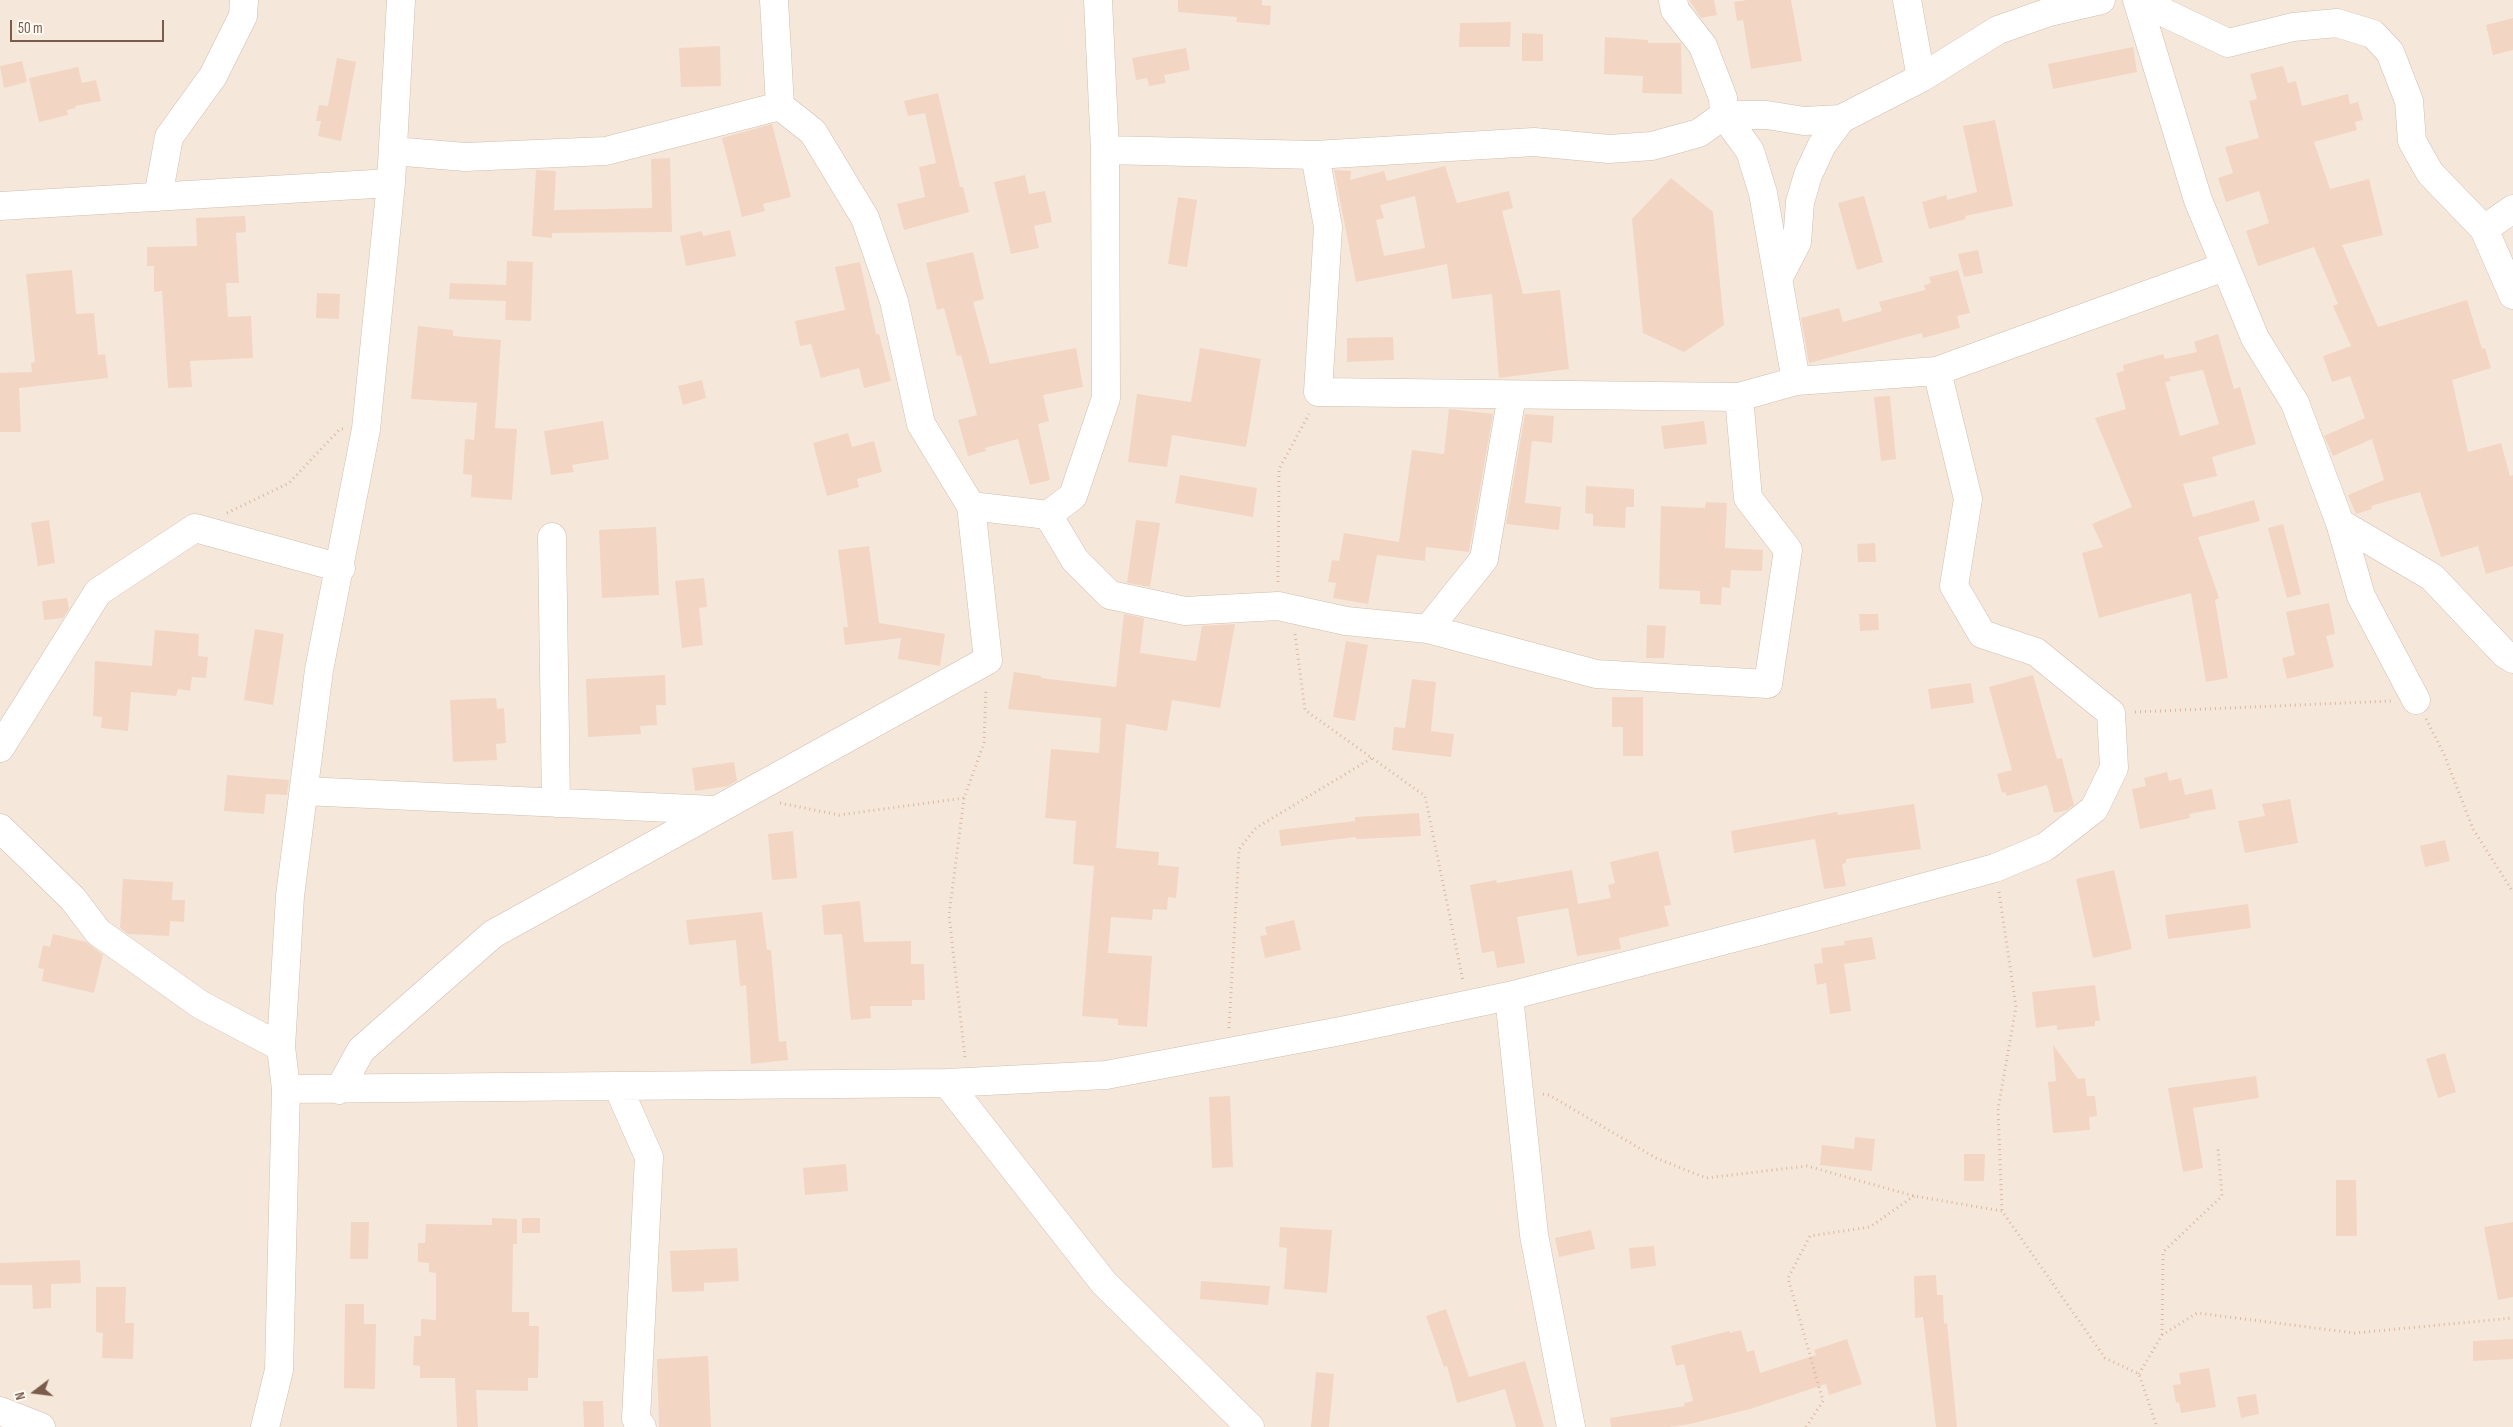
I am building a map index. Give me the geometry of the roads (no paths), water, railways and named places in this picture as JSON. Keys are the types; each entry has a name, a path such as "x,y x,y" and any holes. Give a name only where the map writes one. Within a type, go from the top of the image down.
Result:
{"street":[{"path":"158,197 169,138 213,76 243,16 244,0"},
{"path":"264,1427 279,1370 286,1089 280,1047 290,896 319,670 341,568 366,429 391,183 401,0"},
{"path":"339,1090 361,1050 492,934 988,660 970,506 921,424 894,300 865,218 813,132 780,106 774,0"},
{"path":"970,506 1048,514 1073,496 1106,398 1105,150 1098,0"},
{"path":"1672,0 1675,10 1703,46 1723,98 1724,115 1750,151 1763,193 1796,381"},
{"path":"1907,0 1921,78"},
{"path":"1779,276 1798,242 1800,202 1808,176 1822,145 1842,120 1921,78 1998,30 2049,12 2101,0"},
{"path":"2137,0 2198,200 2224,267 2255,338 2295,403 2340,523 2361,596 2416,700"},
{"path":"2146,0 2167,14 2228,43 2293,27 2337,23 2373,34 2390,52 2409,101 2412,141 2430,173 2484,229 2513,295"},
{"path":"393,151 465,157 606,151 780,106"},
{"path":"1105,150 1315,155 1534,142 1609,149 1652,146 1699,133 1724,115 1767,115 1804,122 1842,120"},
{"path":"1315,155 1328,227 1318,392 1739,397 1796,381 1937,371 2224,267"},
{"path":"0,206 391,183"},
{"path":"2484,229 2513,209"},
{"path":"286,1089 958,1083 1106,1075 1228,1054 1509,996 1816,917 1995,868 2045,847 2094,809 2114,768 2111,713 2036,652 1982,634 1954,586 1968,499 1937,371"},
{"path":"1428,629 1484,559 1512,395"},
{"path":"1048,514 1075,560 1110,595 1185,611 1278,606 1346,621 1428,629 1596,674 1768,684 1788,550 1748,498 1739,397"},
{"path":"2340,523 2432,578 2504,653 2513,659"},
{"path":"0,748 98,592 194,528 341,568"},
{"path":"552,537 556,803"},
{"path":"304,791 715,810"},
{"path":"0,828 73,899 98,932 201,1005 280,1047"},
{"path":"1509,996 1534,1235 1571,1427"},
{"path":"958,1083 1104,1283 1250,1427"},
{"path":"618,1087 649,1157 636,1419 642,1427"},
{"path":"0,1411 41,1427"}]}
